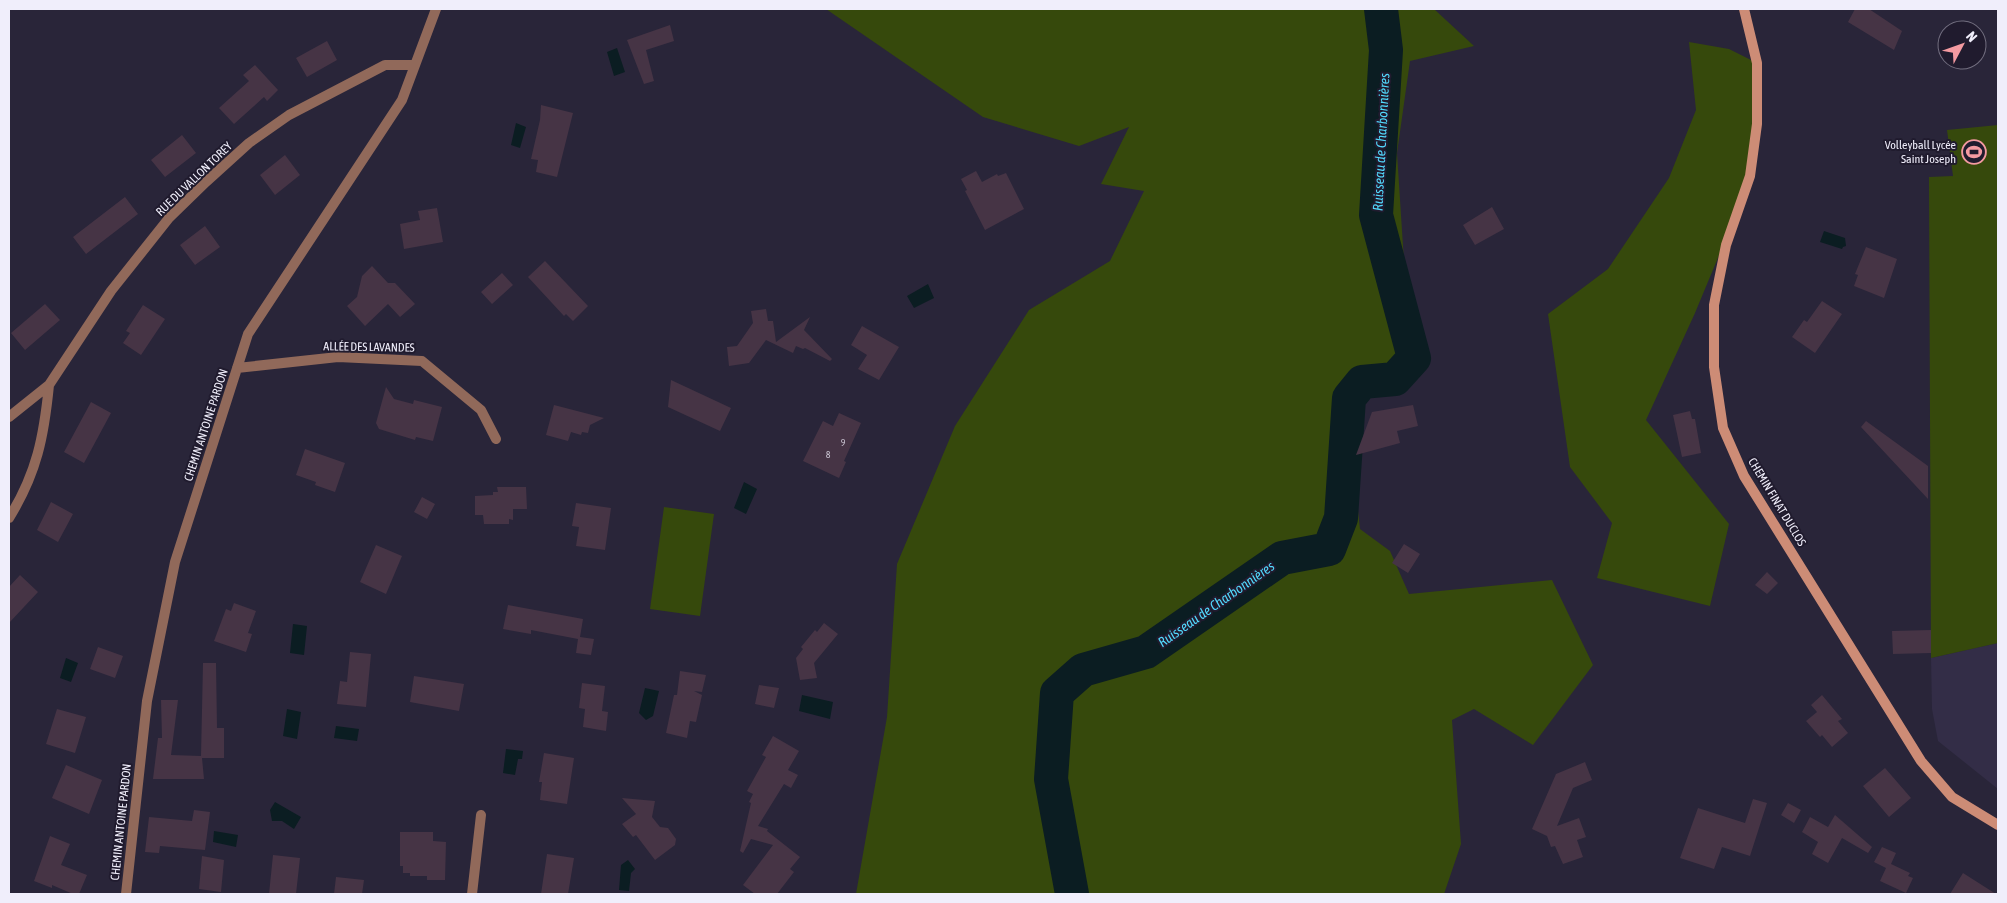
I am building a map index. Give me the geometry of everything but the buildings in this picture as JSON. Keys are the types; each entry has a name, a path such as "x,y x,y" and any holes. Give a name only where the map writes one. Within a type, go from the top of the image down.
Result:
{"main road":[{"name":"CHEMIN FINAT DUCLOS","path":"1744,9 1757,62 1757,124 1750,176 1726,245 1714,305 1714,367 1723,428 1744,476 1922,761 1952,797 1998,825"}],"street":[{"name":"CHEMIN ANTOINE PARDON","path":"127,894 147,701 175,562 248,334 402,100 436,9"},
{"name":"RUE DU VALLON TOREY","path":"9,417 49,385 111,291 170,218 249,143 289,116 385,65 415,65"},
{"name":"ALLÉE DES LAVANDES","path":"237,368 338,357 422,361 481,410 496,439"},
{"name":"RUE DU VALLON TOREY","path":"9,518 36,463 45,424 49,385"},
{"path":"472,894 481,815"}],"shaded area":[{"path":"617,48 625,72 614,76 607,52"},
{"path":"516,123 526,127 520,148 511,145"},
{"path":"1824,231 1845,238 1846,246 1842,249 1820,242"},
{"path":"928,284 934,298 914,308 907,296"},
{"path":"744,482 757,489 746,514 734,508"},
{"path":"293,624 307,626 304,655 290,653"},
{"path":"1998,643 1998,789 1938,741 1932,709 1931,658"},
{"path":"66,658 78,663 71,682 60,678"},
{"path":"645,688 659,691 653,716 646,720 639,713"},
{"path":"802,695 833,702 830,719 799,711"},
{"path":"287,709 301,712 297,739 283,736"},
{"path":"336,726 359,729 357,741 334,738"},
{"path":"506,749 523,751 522,759 518,759 515,775 503,773"},
{"path":"275,802 301,817 294,829 282,821 272,821 270,810"},
{"path":"214,831 238,835 236,847 213,842"},
{"path":"628,860 635,869 631,873 629,891 619,890 621,865"}],"green space":[{"path":"826,9 1434,9 1474,46 1410,61 1397,153 1407,308 1413,356 1370,382 1346,402 1360,529 1390,551 1409,594 1552,580 1593,665 1533,745 1474,709 1452,720 1461,844 1444,894 856,894 887,717 897,564 955,426 1029,310 1110,261 1144,191 1101,184 1129,127 1079,146 983,117"},
{"path":"1689,42 1729,49 1757,63 1757,124 1742,200 1695,313 1646,420 1729,524 1710,606 1597,578 1612,523 1570,467 1548,314 1608,269 1669,178 1696,110"},
{"path":"1998,125 1998,643 1931,658 1929,177 1953,176 1947,130"},
{"path":"664,507 714,514 700,616 650,609"}],"waterway":[{"name":"Ruisseau de Charbonnières","path":"1072,894 1051,779 1057,693 1083,670 1146,652 1282,558 1329,549 1341,518 1349,398 1362,382 1395,379 1414,358 1376,215 1386,50 1381,9"}],"place":[{"name":"Volleyball Lycée Saint Joseph","path":"1974,152"}]}
